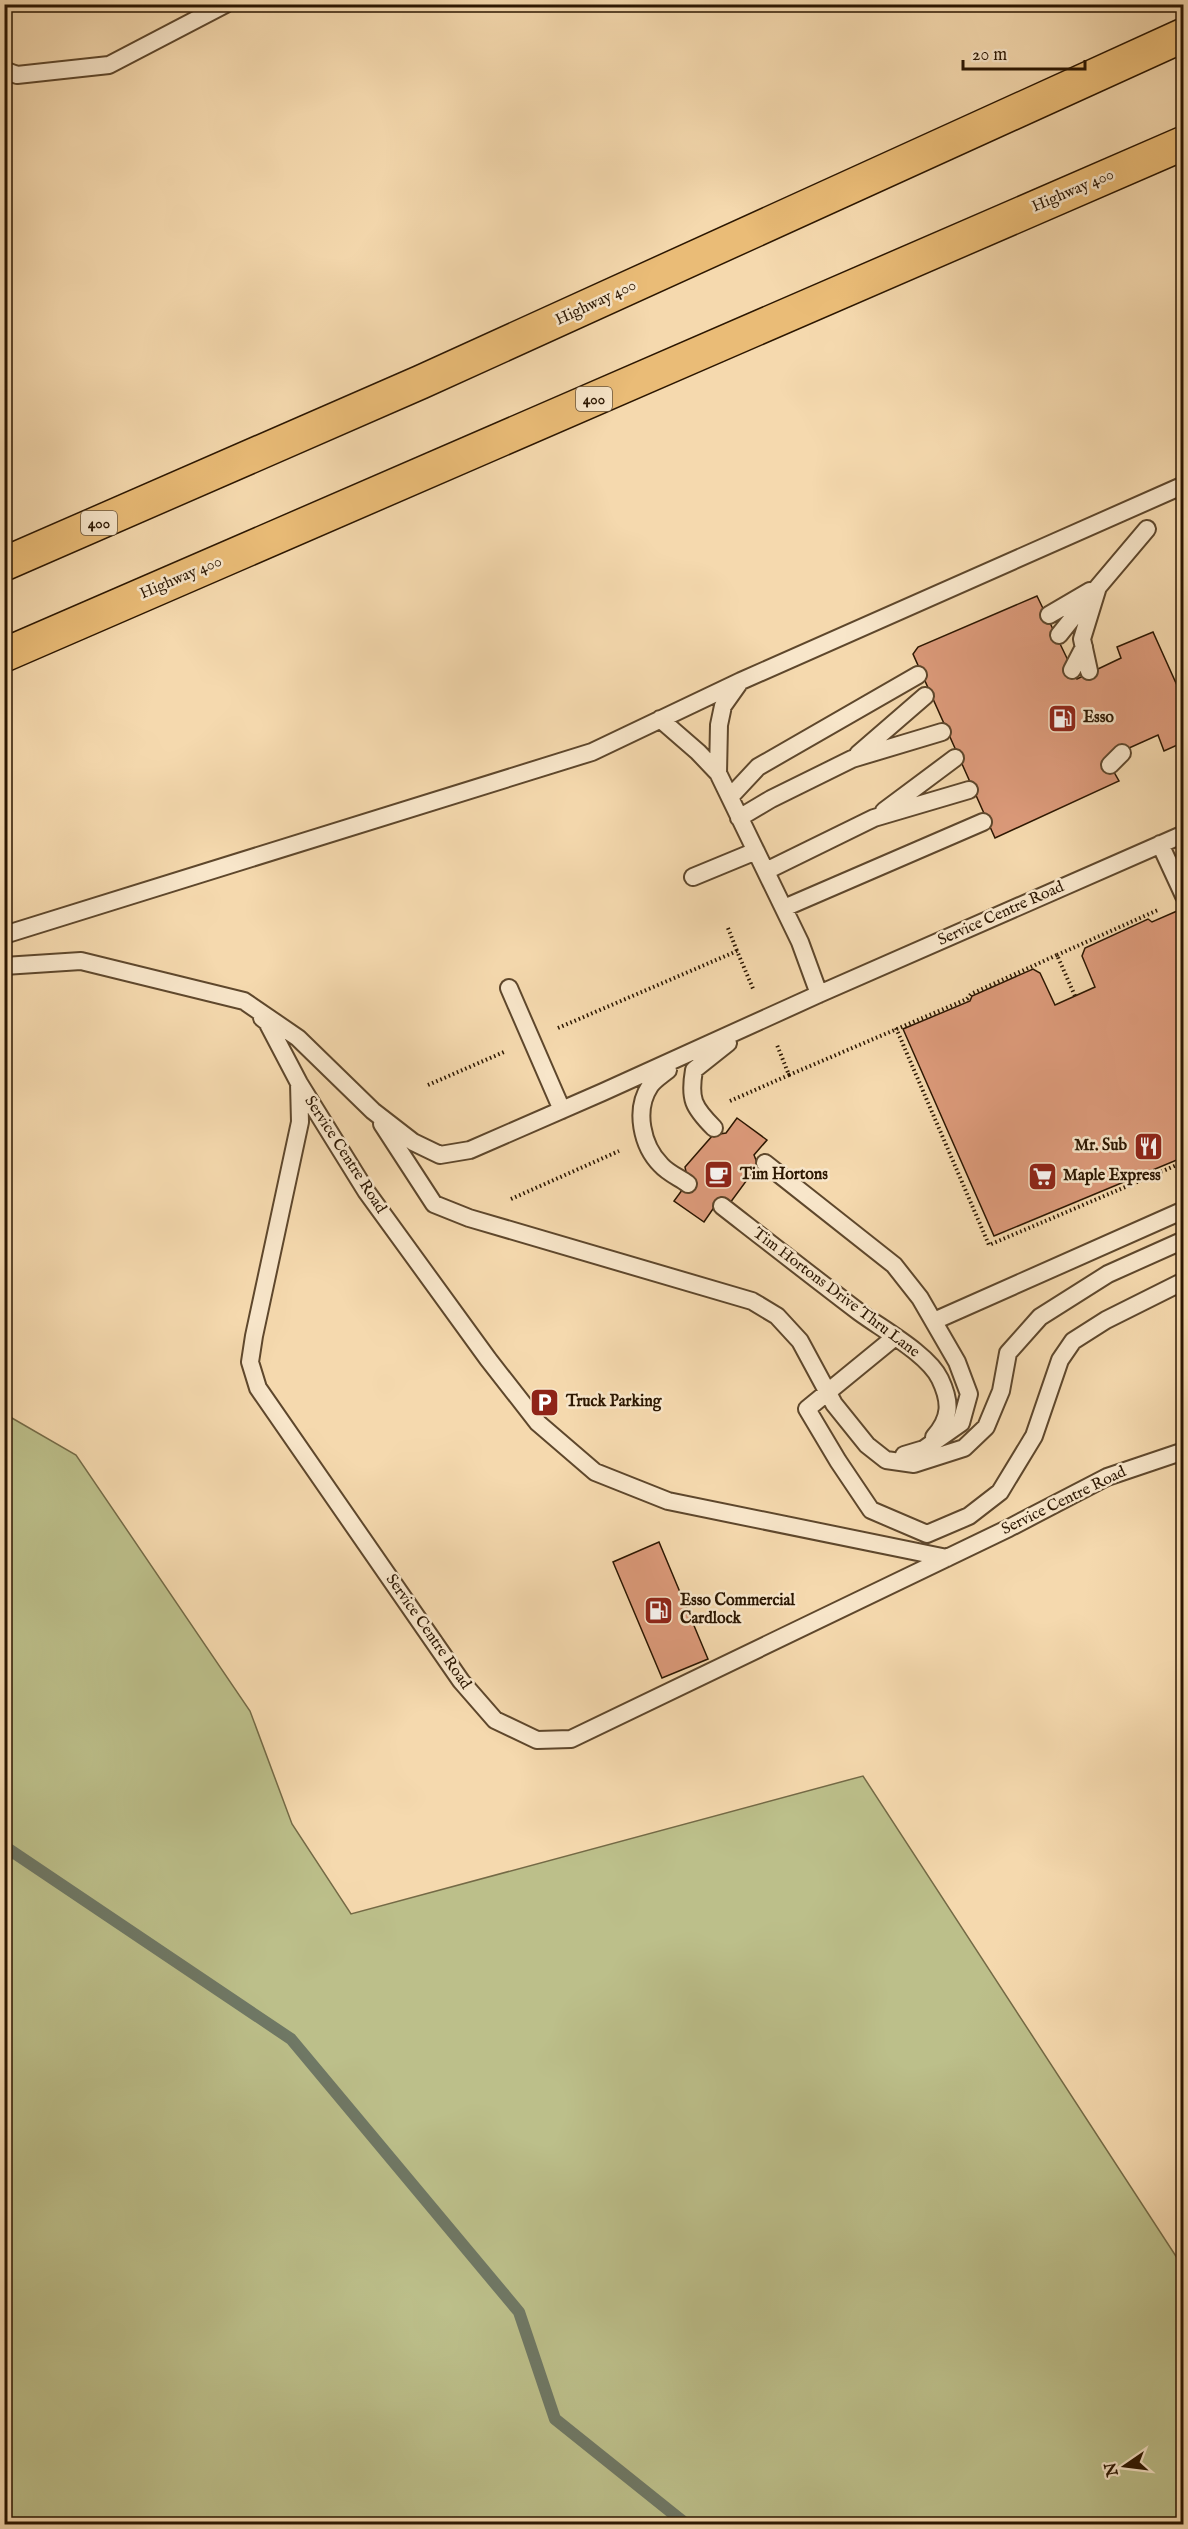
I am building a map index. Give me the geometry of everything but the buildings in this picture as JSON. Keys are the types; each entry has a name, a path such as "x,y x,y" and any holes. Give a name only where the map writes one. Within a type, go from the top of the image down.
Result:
{"highway":[{"name":"Highway 400","path":"4,564 422,382 1184,35"},
{"name":"Highway 400","path":"4,655 1184,143"}],"lane":[{"path":"4,70 17,75 109,65 226,4"},
{"path":"4,934 592,752 741,681 1184,485"},
{"path":"1059,635 1147,529"},
{"path":"1049,615 1098,587"},
{"path":"1081,671 1084,647 1082,639 1098,587"},
{"path":"730,797 758,766 918,675"},
{"path":"718,772 719,725 723,706 741,681"},
{"path":"852,759 925,696"},
{"path":"660,719 718,772 784,908 819,994"},
{"path":"739,818 771,799 852,759 942,732"},
{"path":"874,818 955,758"},
{"path":"766,871 874,818 969,790"},
{"path":"784,908 983,822"},
{"name":"Service Centre Road","path":"4,966 81,961 244,1001 298,1038 373,1111 413,1142 440,1155 470,1150 1184,834"},
{"path":"1160,844 1184,896"},
{"path":"693,878 756,851"},
{"path":"509,988 562,1110"},
{"name":"Service Centre Road","path":"244,1001 267,1022 299,1083 366,1191 488,1359 538,1423 595,1472 668,1501 947,1558"},
{"path":"714,1128 700,1114 690,1092 694,1070 750,1027"},
{"path":"686,1055 650,1085 642,1104 643,1130 648,1149 662,1166 688,1184"},
{"name":"Service Centre Road","path":"299,1083 300,1122 250,1362 258,1388 461,1681 495,1720 537,1740 571,1740 947,1558 1107,1477 1184,1451"},
{"path":"373,1111 413,1168 434,1204 469,1218 752,1301 777,1317 800,1341 834,1404 867,1445 886,1460 914,1464 964,1448 986,1427 1001,1391 1008,1353 1040,1317 1108,1274 1184,1240"},
{"name":"Tim Hortons Drive Thru Lane","path":"765,1163 894,1265 920,1298 957,1362 969,1394 961,1423 924,1449 886,1460"},
{"name":"Tim Hortons Drive Thru Lane","path":"722,1206 862,1314 916,1352 939,1377 949,1405 944,1427 924,1449"},
{"path":"934,1321 1184,1210"},
{"name":"Service Centre Road","path":"895,1337 807,1409 871,1510 927,1534 969,1516 1000,1492 1034,1436 1060,1360 1073,1341 1106,1320 1184,1281"}],"path":[{"path":"789,1075 967,999 971,994 1162,908"},
{"path":"728,928 737,951"},
{"path":"1057,955 1075,996"},
{"path":"896,1028 989,1245 1184,1162"}],"green space":[{"path":"5,1414 76,1455 250,1711 292,1824 351,1914 863,1776 1183,2267 1183,2524 5,2524"}],"waterway":[{"path":"4,1846 291,2039 519,2312 555,2419 686,2524"}],"place":[{"name":"Esso","path":"1062,718"},
{"name":"Mr. Sub","path":"1148,1146"},
{"name":"Tim Hortons","path":"719,1175"},
{"name":"Maple Express","path":"1042,1176"},
{"name":"Truck Parking","path":"545,1402"},
{"name":"Esso Commercial Cardlock","path":"659,1610"}]}
